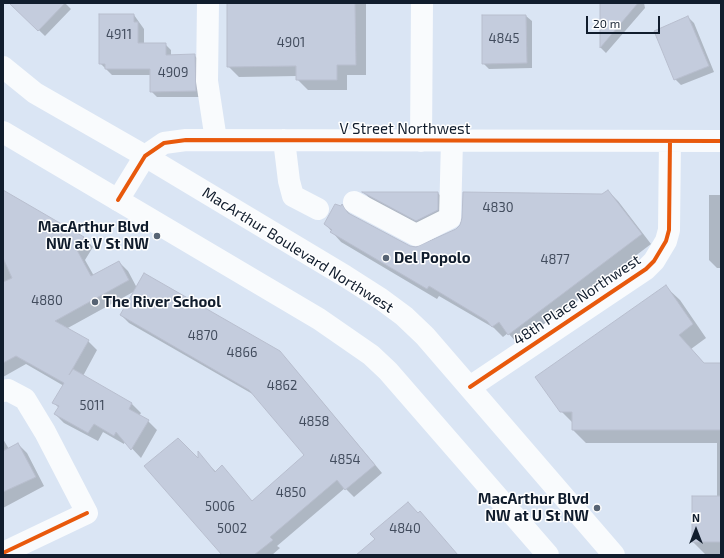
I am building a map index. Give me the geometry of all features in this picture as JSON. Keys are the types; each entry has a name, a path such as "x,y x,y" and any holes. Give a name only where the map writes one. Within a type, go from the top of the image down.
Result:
{"main road":[{"path":"208,3 207,81 216,140"},
{"path":"421,141 422,3"},
{"name":"MacArthur Boulevard Northwest","path":"3,67 35,92 145,156 381,298 404,316 425,336 470,387 614,555"},
{"path":"3,132 318,319 371,355 388,371 548,555"},
{"name":"V Street Northwest","path":"118,200 145,156 164,143 186,140 721,141"},
{"path":"284,140 289,181 293,196 318,209"},
{"path":"354,202 416,235 450,218 452,141"},
{"name":"48th Place Northwest","path":"470,387 646,269 654,261 666,241 669,230 670,141"},
{"path":"3,391 8,390 25,399 45,432 87,513 3,554"}],"building":[{"path":"9,3 65,3 38,31"},
{"path":"227,3 355,3 356,65 337,65 337,80 296,80 296,66 227,67"},
{"path":"600,3 638,3 600,48"},
{"path":"99,14 134,14 134,22 138,22 138,43 166,43 166,55 195,54 196,91 150,92 150,69 105,69 105,64 99,64"},
{"path":"482,15 526,15 527,63 482,64"},
{"path":"688,16 709,66 674,80 654,31"},
{"path":"3,190 84,237 77,250 91,276 119,261 129,280 55,321 89,340 69,375 73,369 132,403 129,409 149,420 131,450 116,432 114,436 94,424 88,433 54,414 59,406 52,403 64,383 16,356 3,363 3,282 12,278 3,258"},
{"path":"608,190 642,234 508,335 499,322 492,327 487,321 429,286 427,289 330,232 332,230 324,224 335,204 341,206 342,204 348,213 410,246 416,247 456,229 460,225 462,218 463,192 602,194"},
{"path":"362,192 438,192 438,210 416,221"},
{"path":"144,273 280,351 375,465 345,490 337,480 270,537 273,540 254,555 222,555 144,466 178,438 198,458 198,451 215,472 222,465 252,501 304,455 249,390 120,315"},
{"path":"666,285 693,324 679,335 704,363 721,363 721,430 572,430 572,412 560,412 535,377"},
{"path":"18,443 36,477 3,492 3,451"},
{"path":"692,496 721,496 721,542 692,542"},
{"path":"408,502 418,513 420,511 458,555 356,555 375,539 370,534"}],"cycle path":[{"path":"118,200 145,156 164,143 186,140 721,141"},
{"path":"470,387 646,269 654,261 666,241 669,230 670,141"},
{"path":"3,553 87,513"}],"place":[{"name":"MacArthur Blvd NW at V St NW","path":"157,236"},
{"name":"Del Popolo","path":"386,258"},
{"name":"The River School","path":"95,302"},
{"name":"MacArthur Blvd NW at U St NW","path":"597,508"}]}
